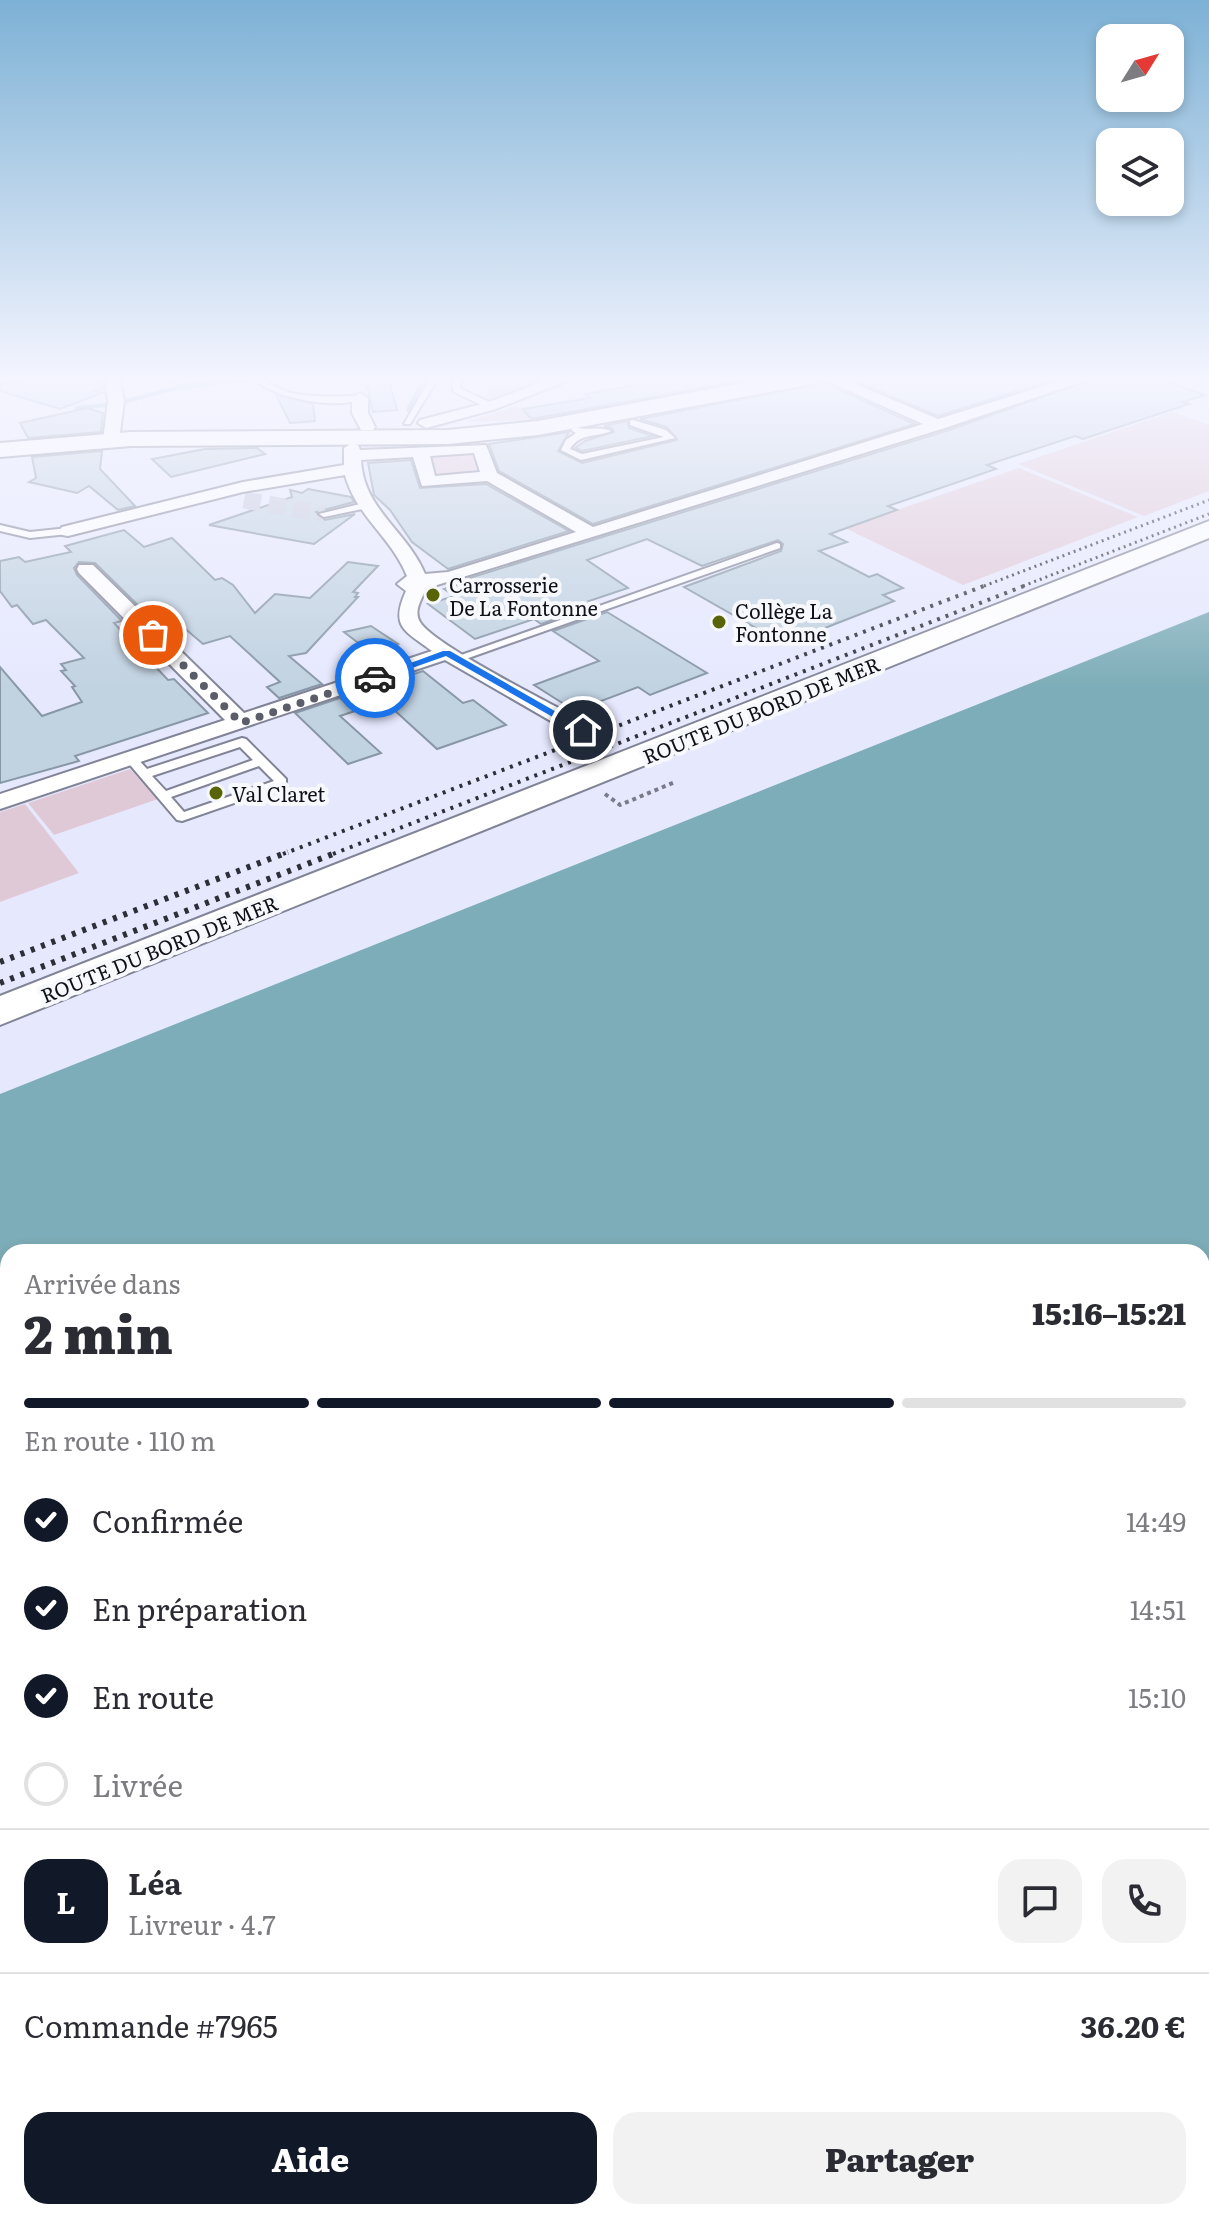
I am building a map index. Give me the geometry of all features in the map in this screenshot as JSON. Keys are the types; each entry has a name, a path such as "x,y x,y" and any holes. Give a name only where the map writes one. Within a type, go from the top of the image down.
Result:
{"main road":[{"name":"ROUTE DU BORD DE MER","path":"0,1011 1209,529"}],"street":[{"path":"68,531 223,491 302,484 308,481"},
{"path":"372,481 364,506 404,552 421,583"},
{"path":"498,481 591,533"},
{"path":"583,730 451,656 411,626 407,610 421,583 760,481"},
{"path":"223,491 244,500"},
{"path":"86,569 241,723"},
{"path":"0,802 138,767 241,723 451,656"}],"lane":[{"path":"324,514 364,506"},
{"path":"0,528 30,535 68,531"},
{"path":"451,656 777,546"},
{"path":"242,742 261,761 282,782 182,817 138,767 242,742"},
{"path":"163,796 261,761"}],"path":[{"path":"620,805 675,782"}],"shaded area":[{"path":"982,481 1050,481 1138,517 963,585 845,528"},
{"path":"1058,481 1209,481 1209,491 1144,516"},
{"path":"1209,612 1209,1244 0,1244 0,1094"},
{"path":"130,769 158,799 54,835 28,803"},
{"path":"25,804 79,873 0,902 0,812"}],"building":[{"path":"111,481 135,506 118,510 89,486 77,493 29,482"},
{"path":"371,481 418,481 420,488 486,484 569,531 448,569 412,542 390,510 374,495"},
{"path":"516,481 733,481 593,524"},
{"path":"785,481 962,481 888,506 897,510 830,534 847,542 819,551 869,577 877,574 903,588 883,595 894,601 784,644 684,587 781,551 783,544 778,540 702,566 647,539 587,560 628,588 589,601 595,605 541,624 534,619 475,639 428,604 455,596 444,589 465,582 463,580"},
{"path":"308,489 351,497 354,502 316,512 325,520 355,514 314,544 209,525 292,497 290,490 302,493"},
{"path":"124,530 144,547 172,538 215,580 222,578 233,585 255,613 275,594 310,598 348,562 378,566 353,592 358,593 355,597 358,597 306,653 289,656 322,684 279,698 267,687 280,682 230,636 203,644 162,609 147,614 95,563 79,562 74,568 77,575 122,621 114,623 168,680 174,679 208,713 75,756 79,761 0,783 0,667 42,716 82,702 72,687 75,686 61,671 66,670 61,664 84,658 46,620 33,624 17,605 12,607 0,591 0,561 19,557 25,562 71,552 65,546"},
{"path":"607,612 707,673 650,695 638,687 575,711 534,685 599,661 553,631"},
{"path":"371,626 398,644 370,652 344,632"},
{"path":"423,671 463,703 473,700 506,725 437,749 370,688"},
{"path":"340,698 355,711 340,716 381,753 348,764 295,713"}],"tunnel":[{"path":"244,500 324,514"}],"railway":[{"path":"984,586 1209,500"},
{"path":"1023,586 1209,514"},
{"path":"283,854 989,584"},
{"path":"333,854 1029,584"},
{"path":"0,962 288,852"},
{"path":"0,983 338,852"}],"way so far":[{"path":"153,635 241,723 375,678"}],"place":[{"name":"Carrosserie De La Fontonne","path":"433,595"},
{"name":"Collège La Fontonne","path":"719,622"},
{"name":"Val Claret","path":"216,793"}],"route":[{"path":"375,678 446,653 583,730"}]}
